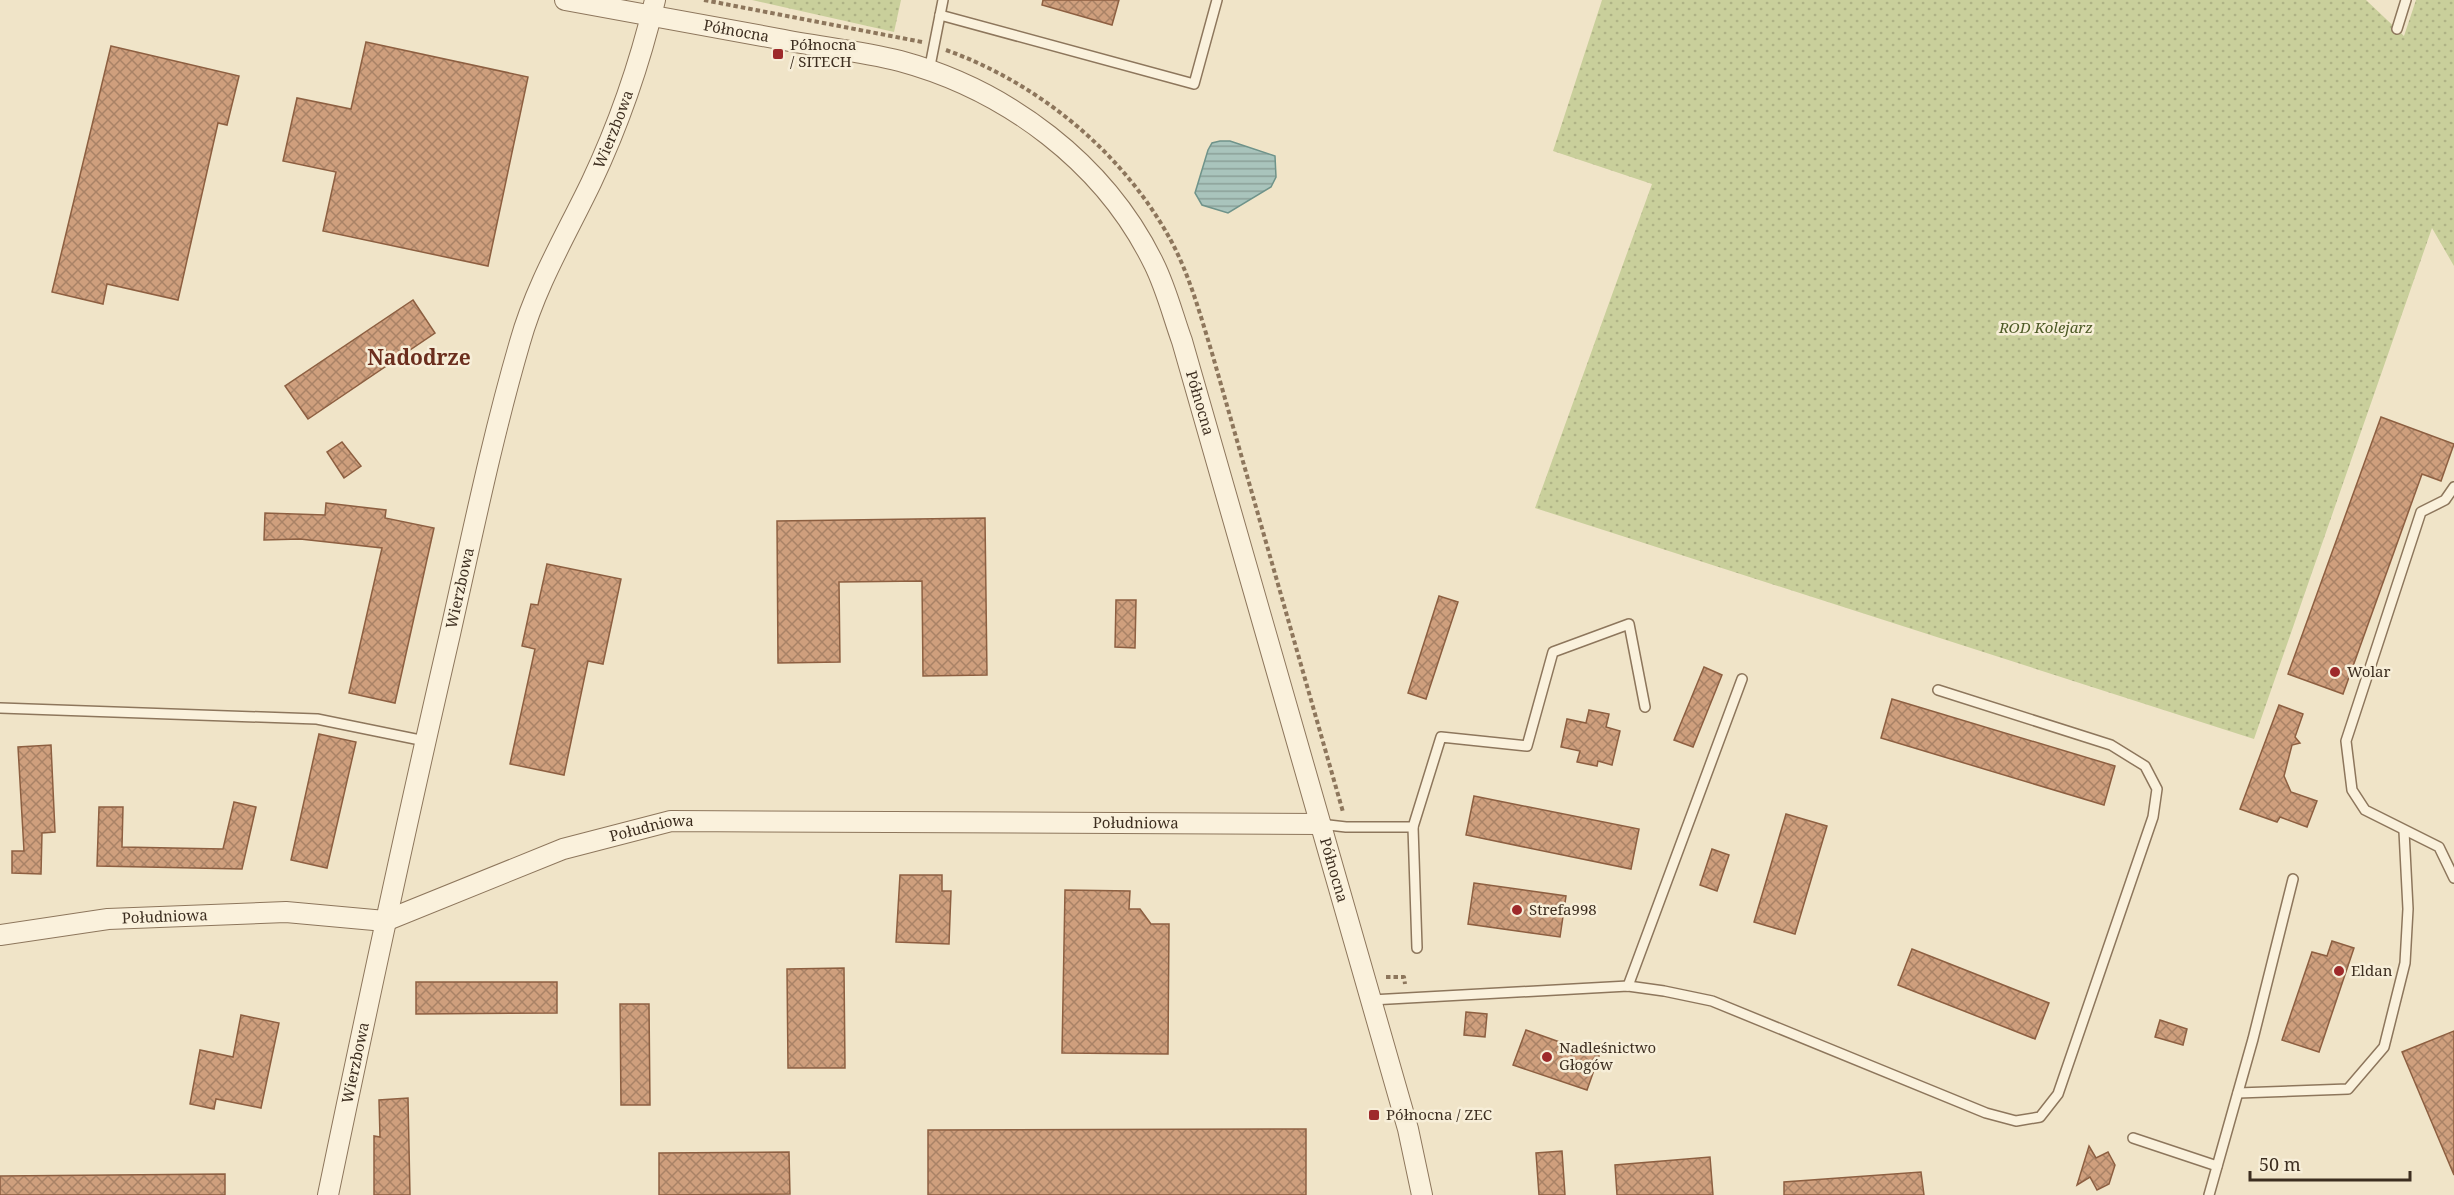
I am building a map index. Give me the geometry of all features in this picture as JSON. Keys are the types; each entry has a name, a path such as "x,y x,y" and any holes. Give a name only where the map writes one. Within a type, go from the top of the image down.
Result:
{"street":[{"name":"Północna","path":"565,0 653,8 899,61 953,79 1011,108 1053,137 1095,179 1128,220 1154,265 1182,341 1408,1129 1422,1195"},
{"name":"Wierzbowa","path":"328,1195 425,741 500,417 521,339 551,260 591,183 618,119 653,8"},
{"name":"Południowa","path":"0,935 108,919 286,912 385,921 562,849 671,821 1320,824"}],"lane":[{"path":"929,71 943,0"},
{"path":"940,15 1194,84 1217,0"},
{"path":"2397,29 2406,0"},
{"path":"2454,487 2445,500 2421,512 2346,741 2352,790 2365,810 2439,847 2454,878"},
{"path":"1417,948 1413,827 1441,737 1527,746 1553,652 1629,624 1645,707"},
{"path":"1628,986 1742,679"},
{"path":"1371,1000 1628,986 1664,991 1712,1002 1986,1113 2016,1121 2040,1117 2058,1094 2153,817 2157,789 2145,766 2111,745 1938,690"},
{"path":"0,708 317,719 425,741"},
{"path":"1320,824 1346,827 1413,827"},
{"path":"2238,1092 2348,1089 2384,1047 2404,963 2408,909 2404,831"},
{"path":"2209,1195 2293,879"},
{"path":"2133,1138 2217,1166"}],"path":[{"path":"704,0 911,38 987,68 1050,104 1104,150 1144,200 1169,237 1192,290 1212,353 1346,827"},
{"path":"1384,976 1387,978 1404,977 1407,998"}],"green space":[{"path":"752,0 901,0 894,32"},
{"name":"ROD Kolejarz","path":"1602,0 2366,0 2404,36 2416,0 2454,0 2454,266 2432,228 2254,739 1535,508 1652,184 1553,151"}],"water":[{"path":"1230,141 1275,156 1276,177 1271,187 1228,213 1202,205 1195,193 1208,150 1212,143"}],"building":[{"path":"1043,0 1119,0 1112,25 1042,5"},
{"path":"366,42 528,77 488,266 323,231 336,172 283,161 297,98 351,109"},
{"path":"111,46 239,76 227,125 218,123 178,300 107,284 103,304 52,292"},
{"path":"413,300 435,333 308,419 285,386"},
{"path":"2381,417 2454,444 2441,481 2422,474 2343,694 2288,674"},
{"path":"342,442 361,466 344,478 327,452"},
{"path":"326,503 386,510 385,518 434,528 395,703 349,693 382,548 300,539 264,540 265,513 325,515"},
{"path":"985,518 987,675 923,676 922,581 839,582 840,662 778,663 777,521"},
{"path":"547,564 621,579 603,664 588,661 564,775 510,764 535,649 522,646 531,604 538,605"},
{"path":"1439,596 1458,602 1426,699 1408,693"},
{"path":"1116,600 1136,600 1135,648 1115,647"},
{"path":"1704,667 1722,675 1693,747 1674,740"},
{"path":"1892,699 2115,766 2104,805 1881,738"},
{"path":"2279,705 2303,714 2295,737 2300,743 2292,745 2284,776 2291,792 2317,801 2307,827 2280,817 2277,822 2240,809"},
{"path":"1589,710 1609,714 1606,727 1620,731 1612,765 1598,761 1597,766 1577,762 1580,751 1561,747 1567,719 1586,723"},
{"path":"319,734 356,742 327,868 291,860"},
{"path":"51,745 55,832 42,833 41,874 12,873 12,851 24,851 18,747"},
{"path":"1474,796 1639,829 1631,869 1466,835"},
{"path":"234,802 256,807 242,869 97,866 99,807 123,807 122,847 223,849"},
{"path":"1786,814 1827,826 1795,934 1754,922"},
{"path":"1712,849 1729,855 1717,891 1700,885"},
{"path":"900,875 942,875 942,891 951,891 949,944 896,942"},
{"name":"Strefa998","path":"1474,883 1566,896 1560,937 1468,924"},
{"path":"1065,890 1130,891 1129,909 1140,909 1151,924 1169,924 1168,1054 1062,1053"},
{"path":"2332,941 2354,948 2319,1052 2282,1040 2312,952 2327,956"},
{"path":"1912,949 2049,1003 2035,1039 1898,985"},
{"path":"844,968 845,1068 788,1068 787,969"},
{"path":"416,982 557,982 557,1013 416,1014"},
{"path":"620,1004 649,1004 650,1105 621,1105"},
{"path":"1466,1012 1487,1014 1485,1037 1464,1035"},
{"path":"241,1015 279,1023 261,1108 216,1099 214,1109 190,1104 200,1050 233,1057"},
{"path":"2160,1020 2187,1029 2183,1045 2155,1037"},
{"name":"Nadleśnictwo Głogów","path":"1526,1030 1599,1056 1587,1090 1513,1065"},
{"path":"2454,1031 2454,1175 2402,1052"},
{"path":"408,1098 410,1195 374,1195 374,1136 380,1137 379,1100"},
{"path":"1306,1129 1306,1195 928,1195 928,1130"},
{"path":"2089,1146 2096,1158 2108,1152 2115,1165 2109,1184 2097,1190 2090,1177 2077,1185"},
{"path":"1562,1151 1565,1195 1539,1195 1536,1153"},
{"path":"789,1152 790,1194 659,1195 659,1153"},
{"path":"1710,1157 1713,1195 1617,1195 1615,1165"},
{"path":"1921,1172 1924,1195 1784,1195 1784,1182"},
{"path":"225,1174 225,1195 0,1195 0,1176"}],"place":[{"name":"Północna / SITECH","path":"778,54"},
{"name":"Wolar","path":"2335,672"},
{"name":"Strefa998","path":"1517,910"},
{"name":"Eldan","path":"2339,971"},
{"name":"Nadleśnictwo Głogów","path":"1547,1057"},
{"name":"Północna / ZEC","path":"1374,1115"}],"district":[{"name":"Nadodrze","path":"419,358"}]}
